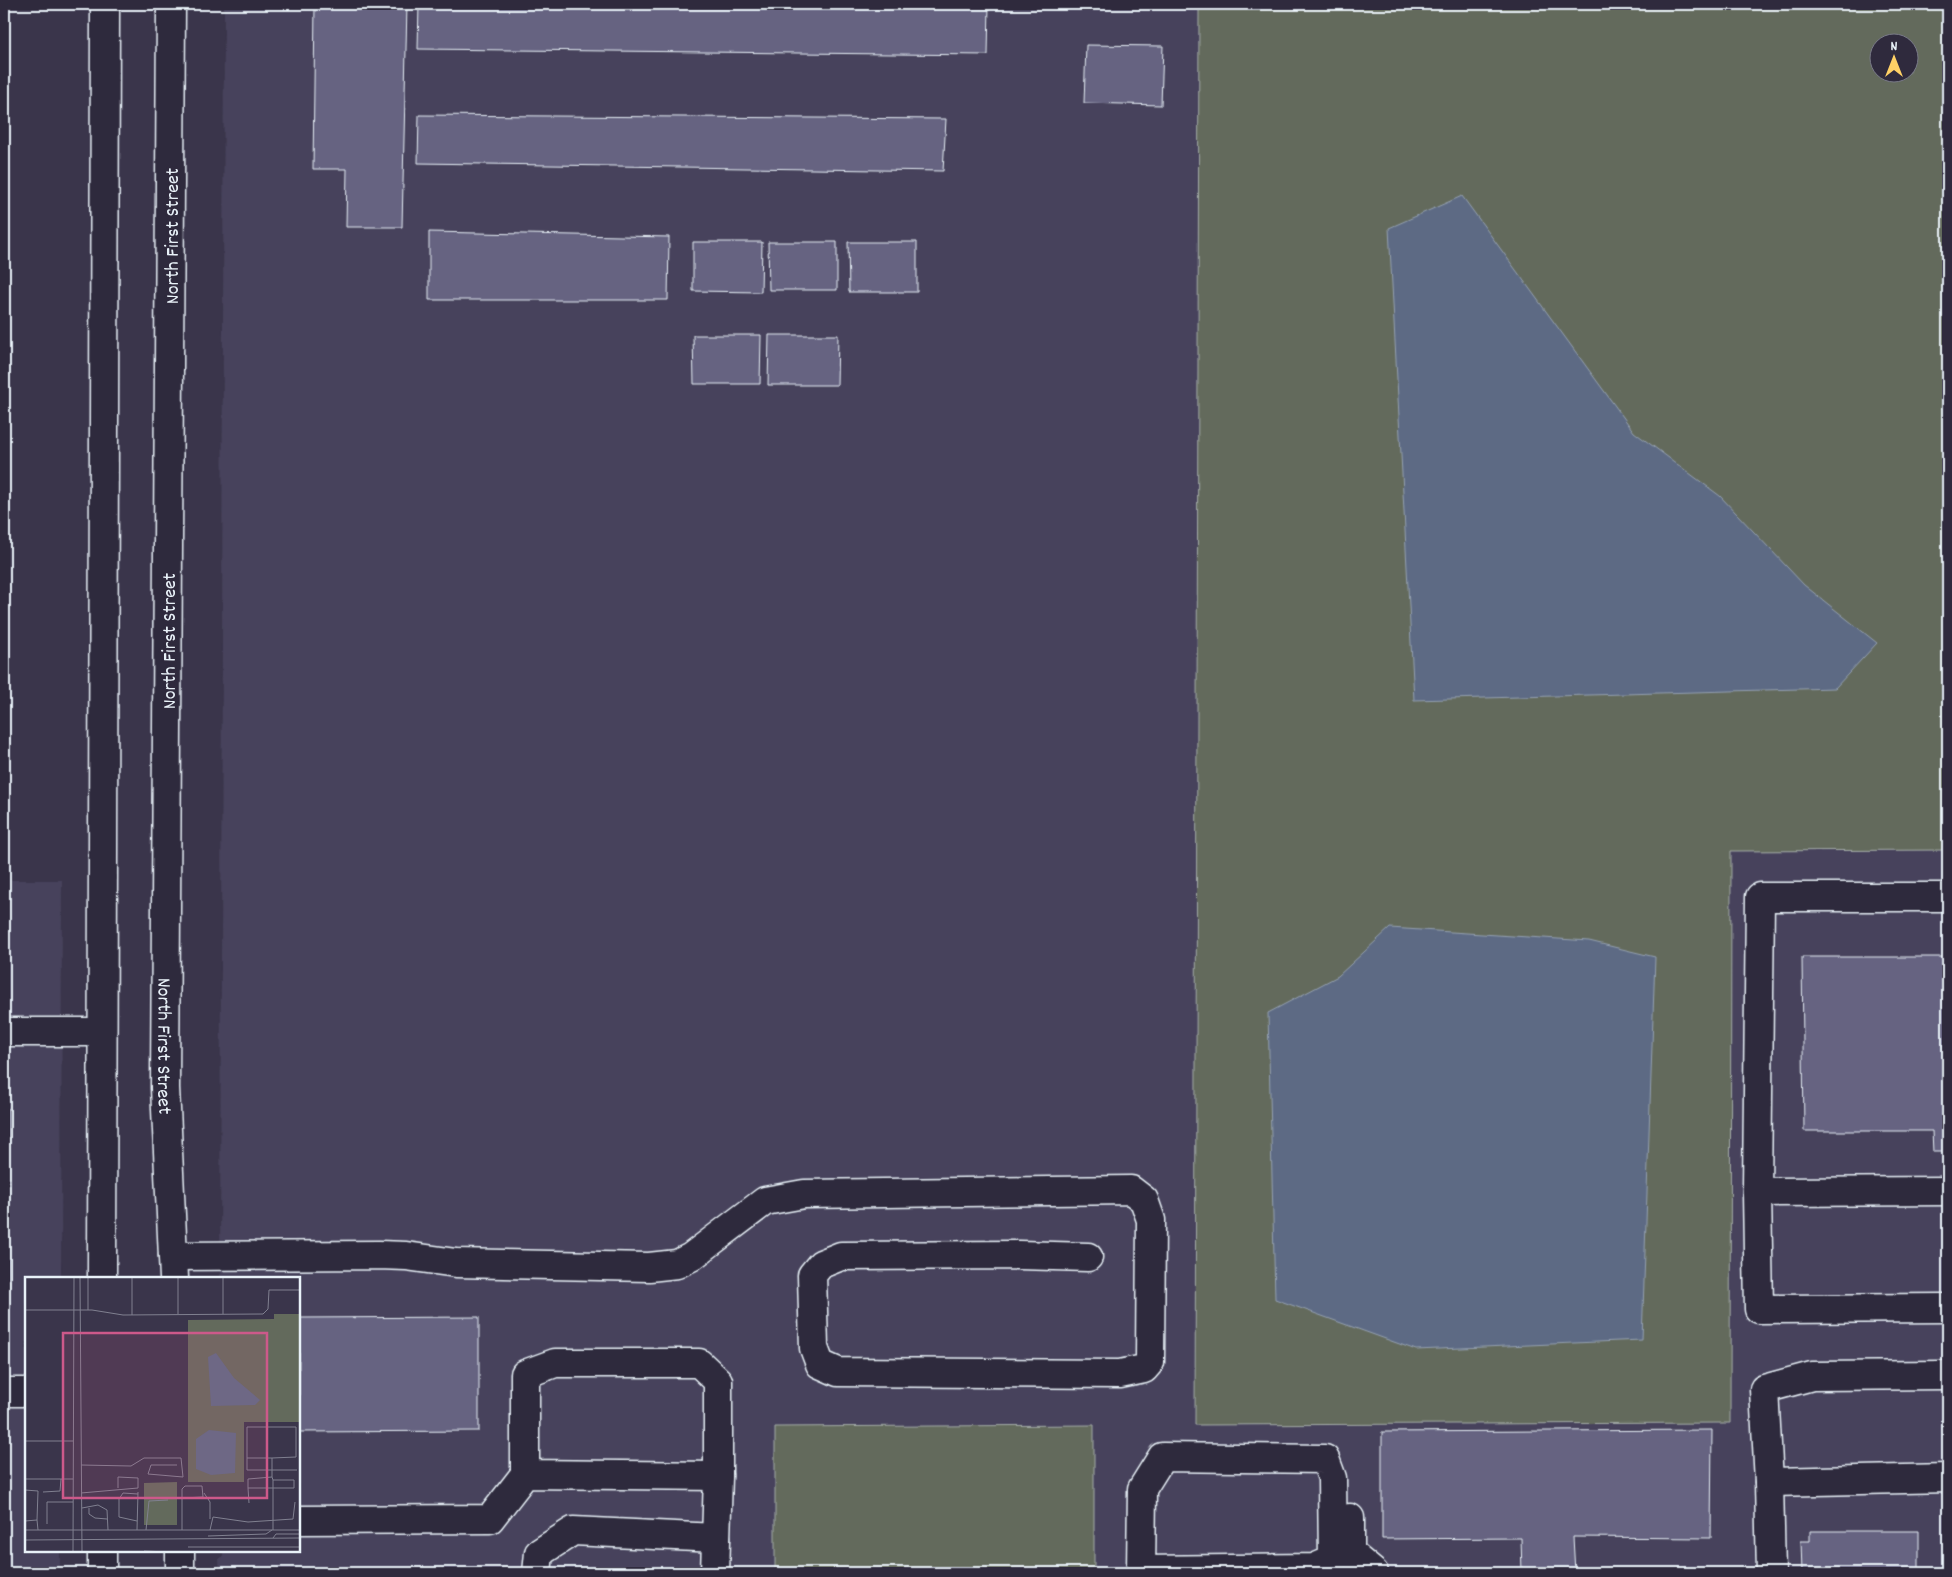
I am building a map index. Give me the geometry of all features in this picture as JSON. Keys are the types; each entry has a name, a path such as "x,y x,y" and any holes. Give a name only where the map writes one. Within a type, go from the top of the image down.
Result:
{"main road":[{"path":"102,1277 105,4"},
{"name":"North First Street","path":"171,4 165,1088 173,1267"},
{"path":"1948,897 1760,897 1757,1192 1759,1309 1948,1308"},
{"path":"4,1032 102,1032"},
{"path":"173,1267 379,1254 456,1263 649,1267 676,1264 692,1258 765,1201 779,1197 804,1194 1131,1190 1144,1200 1151,1220 1150,1362 1144,1369 1120,1374 838,1372 820,1364 814,1348 812,1275 822,1264 841,1256 1019,1254 1088,1258"},
{"path":"1757,1192 1948,1191"},
{"path":"300,1520 490,1519 525,1474 525,1374 554,1363 699,1363 718,1381 715,1573"},
{"path":"1771,1573 1764,1389 1812,1376 1948,1375"},
{"path":"4,1392 25,1392"},
{"path":"1162,1457 1325,1459 1332,1478 1333,1560 1314,1568 1141,1572 1142,1489 1162,1457"},
{"path":"1329,1470 1350,1474 1350,1553 1374,1573"},
{"path":"525,1474 718,1476"},
{"path":"1769,1482 1948,1478"},
{"path":"537,1573 539,1553 573,1531 716,1538"},
{"path":"102,1552 102,1573"},
{"path":"180,1552 180,1573"}],"shaded area":[{"path":"224,4 1199,4 1195,1425 1730,1423 1731,850 1948,850 1948,1573 1094,1573 1094,1425 775,1427 775,1573 220,1573 219,1559 223,1556 223,1552 300,1552 300,1277 220,1277"},
{"path":"4,880 62,880 61,1277 25,1277 25,1552 60,1552 60,1573 4,1573"}],"green space":[{"path":"1199,4 1948,4 1948,850 1731,851 1730,1423 1195,1425"},
{"path":"1094,1425 1094,1573 775,1573 775,1427"}],"water":[{"path":"1462,196 1634,432 1720,496 1804,585 1877,643 1835,688 1414,700 1389,228"},
{"path":"1390,928 1589,941 1655,957 1642,1340 1416,1350 1275,1299 1268,1013 1338,976"}],"building":[{"path":"315,4 407,4 402,227 346,227 347,169 313,169"},
{"path":"419,4 989,4 988,55 418,49"},
{"path":"1086,45 1163,46 1161,105 1084,103"},
{"path":"419,115 946,119 943,171 418,163"},
{"path":"429,232 669,237 668,300 429,300"},
{"path":"693,242 762,242 761,292 693,291"},
{"path":"768,242 837,242 837,290 769,290"},
{"path":"848,242 917,242 917,292 849,292"},
{"path":"693,335 761,335 760,384 694,384"},
{"path":"769,335 838,335 837,385 768,385"},
{"path":"1802,957 1948,957 1948,1152 1933,1152 1932,1131 1804,1131"},
{"path":"4,1108 8,1108 9,1332 4,1332"},
{"path":"479,1317 479,1431 300,1432 300,1318"},
{"path":"1712,1430 1711,1538 1573,1537 1575,1573 1522,1573 1521,1538 1382,1539 1382,1432"},
{"path":"1810,1531 1919,1531 1919,1573 1802,1573 1801,1541 1810,1541"}]}
